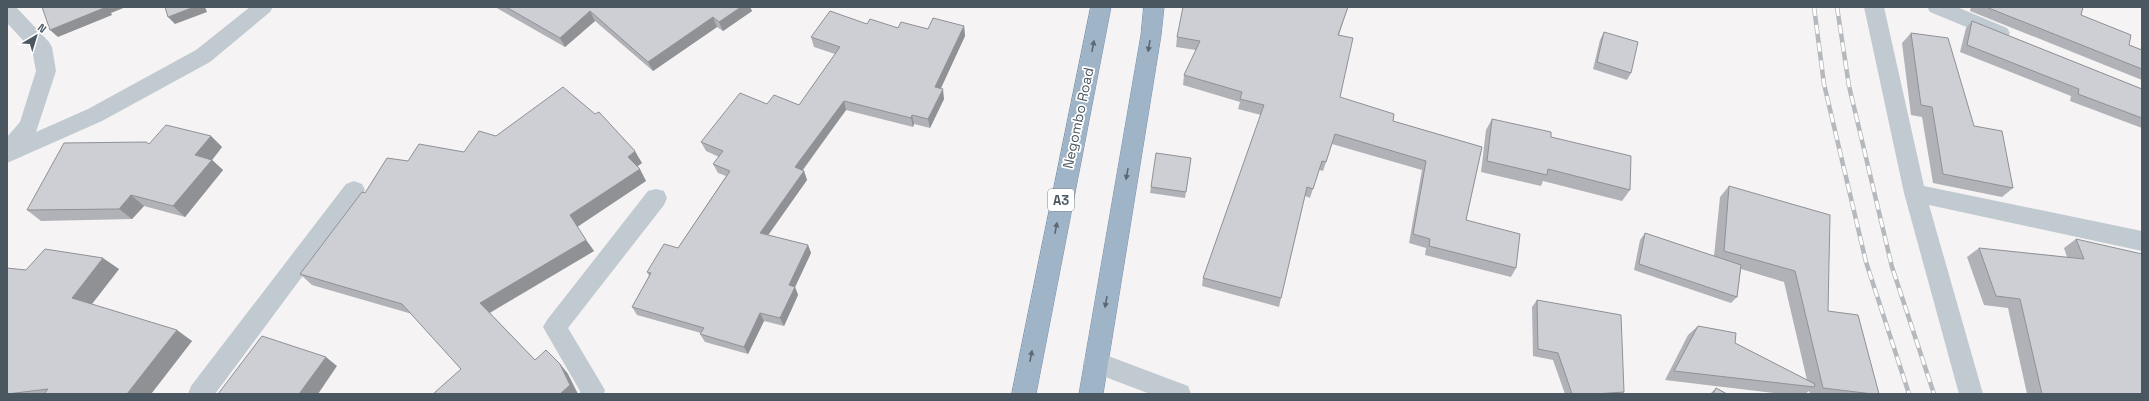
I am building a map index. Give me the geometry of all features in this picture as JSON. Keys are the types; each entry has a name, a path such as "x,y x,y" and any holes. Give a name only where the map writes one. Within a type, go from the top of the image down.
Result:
{"highway":[{"name":"Negombo Road","path":"1024,394 1101,7"},
{"path":"1091,394 1095,362 1151,35 1154,7"}],"street":[{"path":"7,153 95,115 202,56 262,7"},
{"path":"1874,7 1915,193 1971,394"},
{"path":"1937,7 2017,40"},
{"path":"7,10 42,47 46,71 29,125 7,153"},
{"path":"200,394 354,190"},
{"path":"1915,193 2142,241"},
{"path":"592,394 593,390 555,327 656,198"},
{"path":"1095,362 1179,394"}],"building":[{"path":"42,7 104,7 104,8 50,30"},
{"path":"165,7 194,7 168,17"},
{"path":"506,7 741,7 719,22 713,17 648,62 590,11 560,38"},
{"path":"1183,7 1348,7 1338,35 1353,38 1340,97 1394,114 1393,121 1482,147 1466,220 1520,234 1516,268 1429,246 1430,239 1413,234 1426,161 1335,134 1326,162 1322,161 1313,189 1307,187 1281,298 1203,278 1264,105 1240,99 1242,92 1184,75 1200,41 1177,37"},
{"path":"1986,7 2083,7 2081,15 2131,35 2129,45 2142,50 2142,69"},
{"path":"830,11 867,24 870,19 898,28 901,22 928,29 933,18 964,26 935,87 943,89 928,119 912,115 911,118 844,101 795,167 804,171 760,233 808,245 789,285 795,287 780,318 760,313 744,347 700,334 704,328 632,307 651,273 647,272 664,244 678,248 730,171 713,164 723,151 701,142 740,93 767,104 774,95 799,105 840,47 811,37"},
{"path":"1972,21 2142,89 2142,118 2078,94 2079,89 1967,45"},
{"path":"1604,32 1638,42 1631,73 1597,62"},
{"path":"1911,33 1948,38 1974,126 2002,131 2013,188 1943,174 1932,107 1921,105"},
{"path":"563,87 595,114 599,112 635,151 628,157 640,169 570,215 586,240 480,303 535,360 546,350 560,364 570,385 560,394 433,394 461,369 402,304 300,274 362,192 365,193 387,158 408,161 419,144 464,152 479,131 496,136"},
{"path":"1492,119 1551,132 1551,137 1631,156 1630,190 1548,169 1547,175 1487,161"},
{"path":"166,125 211,136 195,155 212,160 173,206 131,195 119,209 27,210 64,143 146,142 149,144"},
{"path":"1156,153 1191,158 1186,192 1151,187"},
{"path":"1729,186 1830,215 1828,311 1858,315 1879,394 1823,388 1795,271 1724,251"},
{"path":"1645,233 1741,265 1737,297 1639,264"},
{"path":"2076,239 2142,254 2142,394 2042,394 2020,299 1996,296 1979,248 2084,259"},
{"path":"45,249 103,258 72,298 177,330 127,394 44,394 48,389 7,394 7,268 26,270"},
{"path":"1537,300 1621,315 1624,392 1572,394 1558,353 1538,349"},
{"path":"1698,326 1736,333 1735,343 1815,384 1814,387 1674,371"},
{"path":"262,336 326,357 299,394 218,394"},
{"path":"1716,388 1727,394 1713,394"}],"railway":[{"path":"1814,7 1824,84 1866,262 1909,394"},
{"path":"1837,7 1849,86 1892,267 1934,394"}]}
